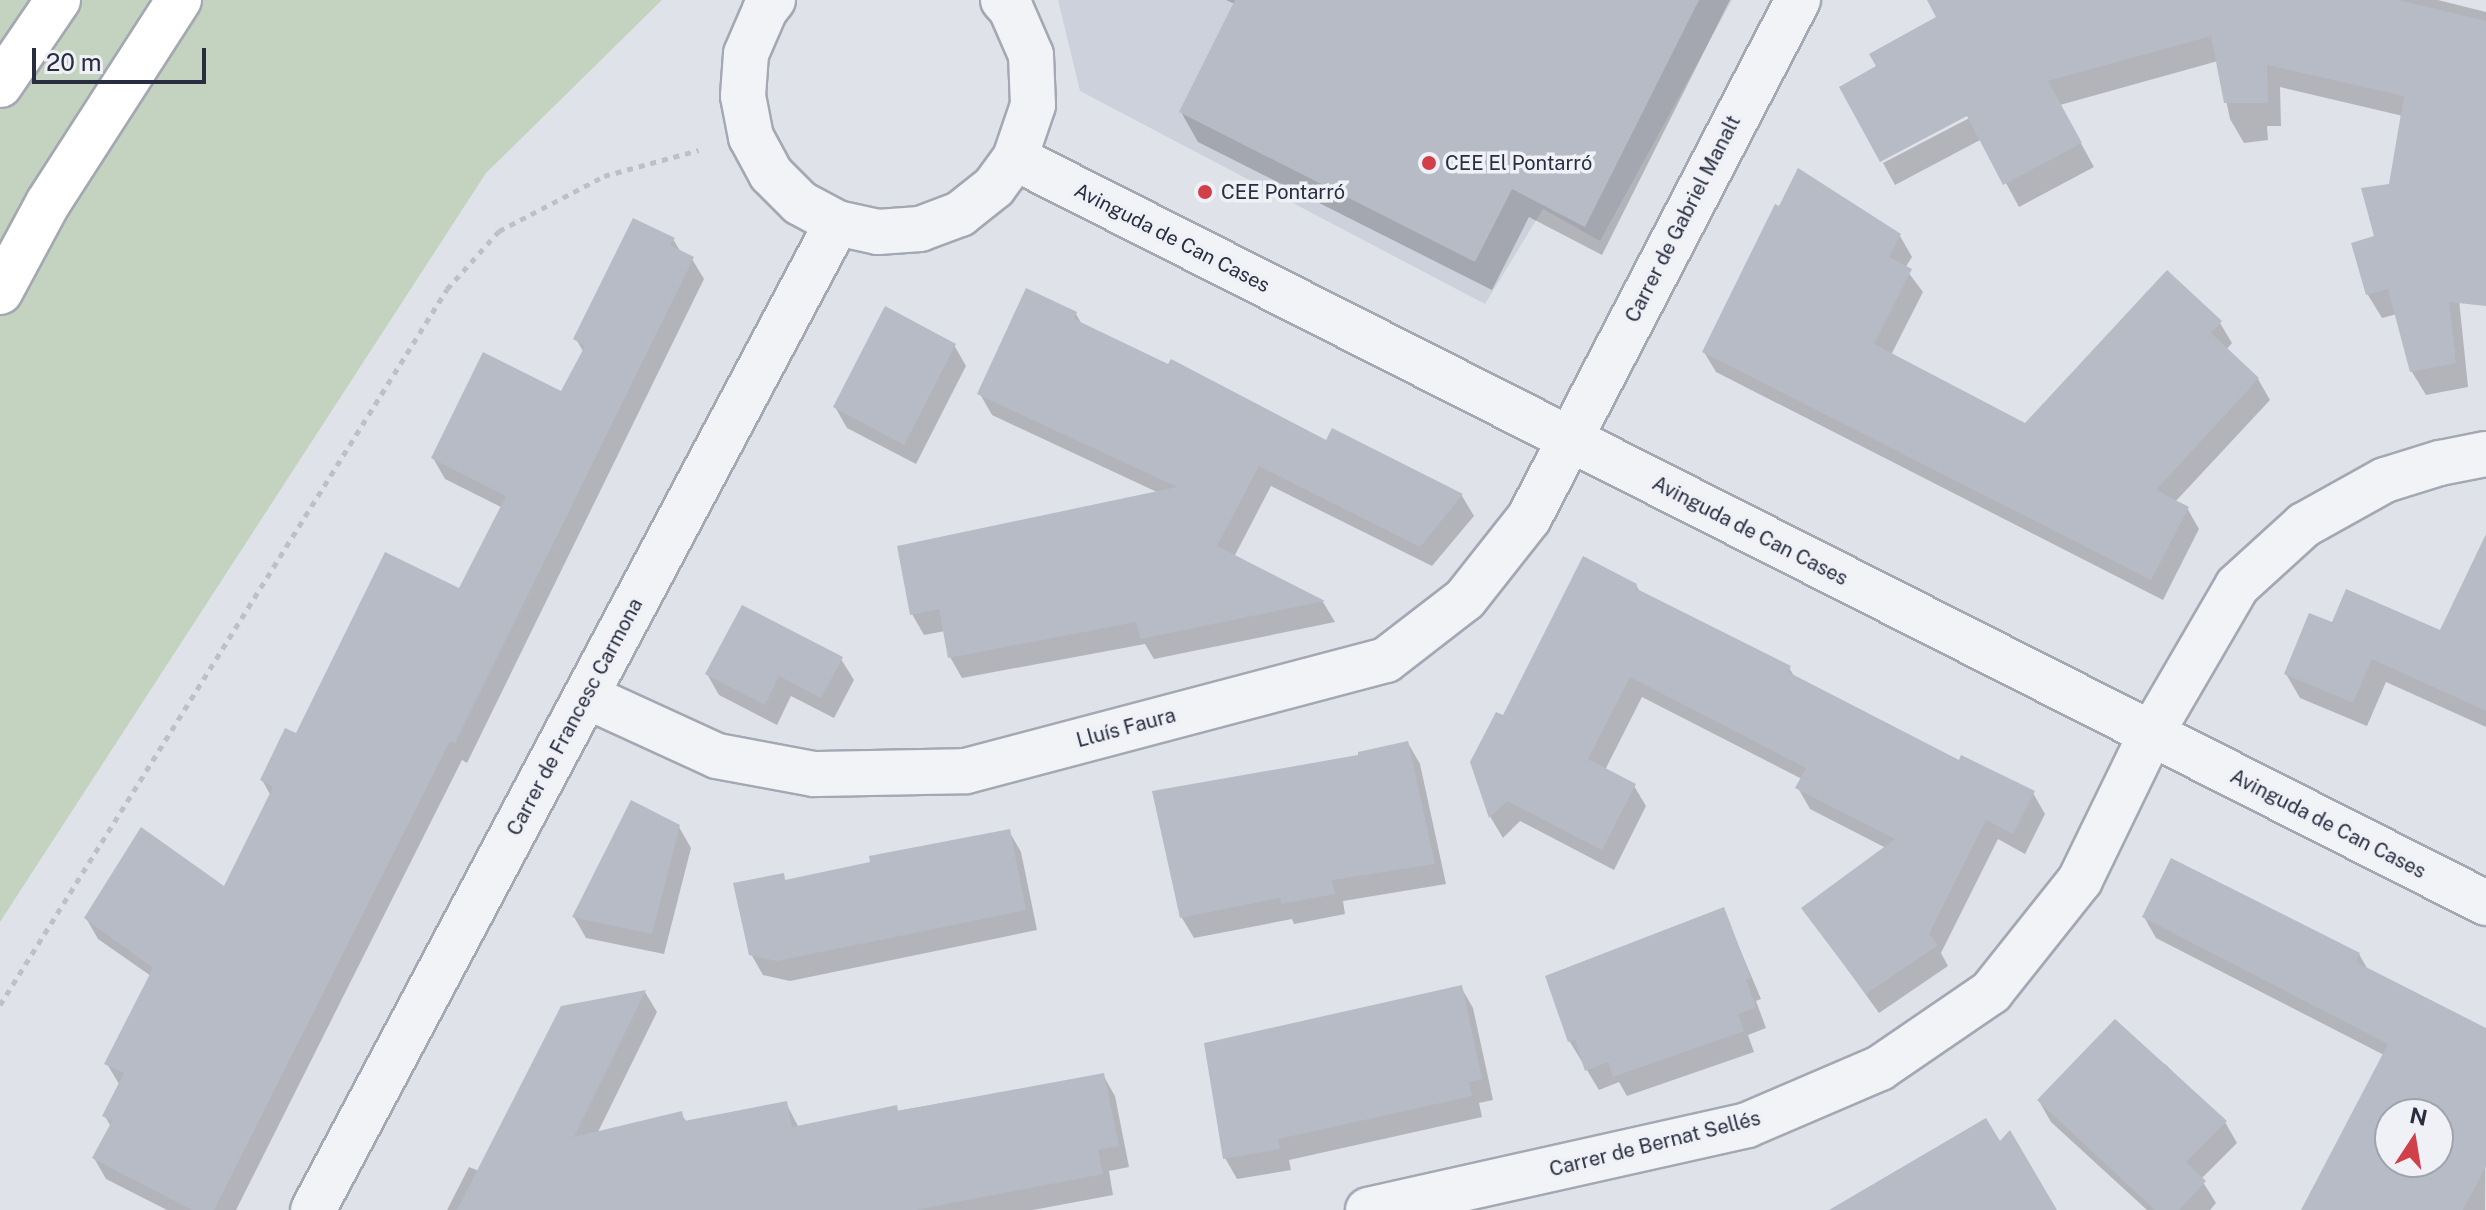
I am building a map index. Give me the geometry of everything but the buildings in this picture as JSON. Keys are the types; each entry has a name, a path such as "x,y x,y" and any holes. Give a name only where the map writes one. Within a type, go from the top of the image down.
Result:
{"highway":[{"path":"0,85 58,0"},
{"path":"0,292 48,203 179,0"}],"street":[{"path":"763,3 746,54 743,96 751,137 771,174 800,203 837,223 878,232 920,229 960,214 994,187 1015,158 1033,105 1031,55 1011,9 1003,0"},
{"name":"Carrer de Gabriel Manalt","path":"1569,440 1798,0"},
{"name":"Avinguda de Can Cases","path":"1015,158 2486,903"},
{"name":"Carrer de Francesc Carmona","path":"313,1210 837,223"},
{"name":"Lluís Faura","path":"586,696 717,756 814,774 966,771 1386,660 1465,599 1529,518 1569,440"},
{"name":"Carrer de Bernat Sellés","path":"1368,1210 1747,1125 1880,1068 1991,992 2080,880 2151,734 2237,586 2304,525 2385,480 2440,463 2486,454"}],"path":[{"path":"0,1005 447,289 499,231 604,176 751,137"}],"shaded area":[{"name":"CEE El Pontarró","path":"1058,0 1732,0 1600,241 1543,209 1485,304 1080,91"}],"green space":[{"path":"0,0 662,0 486,173 0,922"}],"place":[{"name":"CEE El Pontarró","path":"1429,163"},
{"name":"CEE Pontarró","path":"1205,192"}]}
